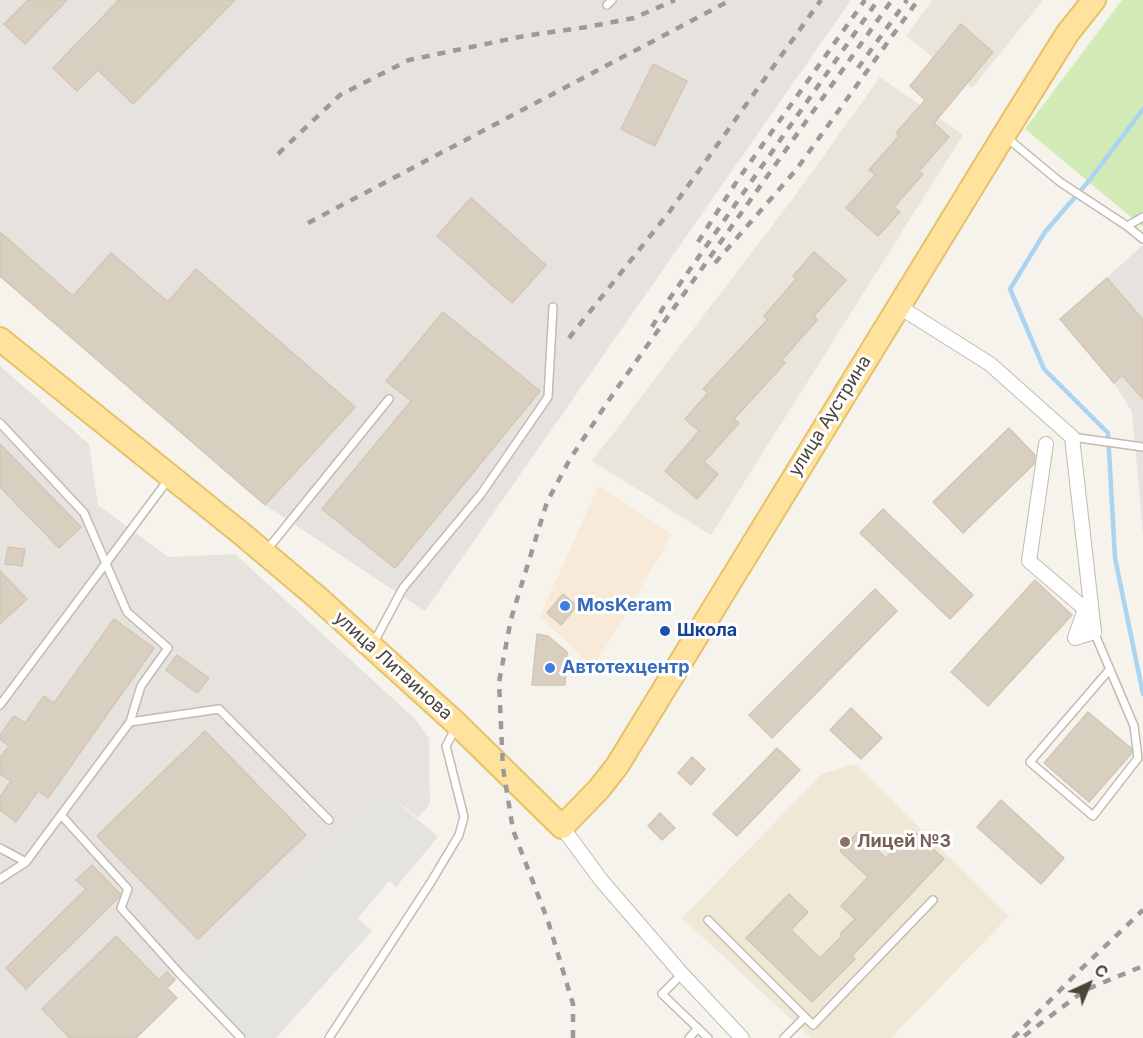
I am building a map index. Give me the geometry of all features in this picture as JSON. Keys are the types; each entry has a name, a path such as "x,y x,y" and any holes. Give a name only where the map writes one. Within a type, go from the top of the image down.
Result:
{"main road":[{"name":"улица Аустрина","path":"562,827 599,789 617,766 1004,135 1067,34 1094,0"},
{"name":"улица Литвинова","path":"0,339 264,553 458,724 562,827"}],"street":[{"path":"898,306 990,364 1072,437 1094,632 1075,638 1085,609 1029,561 1046,444"},
{"name":"улица Литвинова","path":"562,827 600,880 682,974 742,1038"}],"lane":[{"path":"1004,135 1060,182 1143,239"},
{"path":"1127,226 1143,217"},
{"path":"372,647 403,588 481,494 548,397 553,307"},
{"path":"264,553 388,399"},
{"path":"0,423 84,513 127,612 168,648 141,686 130,722 26,862 0,879"},
{"path":"1072,437 1143,447"},
{"path":"0,705 170,478"},
{"path":"1094,632 1098,642 1103,653 1107,663 1112,674 1134,726 1138,758 1093,816 1030,762 1080,703 1088,695 1095,686 1102,678 1110,669"},
{"path":"130,722 219,709 329,820"},
{"path":"329,1038 459,835 464,817 446,746 458,724"},
{"path":"60,815 129,889 122,908 241,1038"},
{"path":"0,848 26,862"},
{"path":"708,920 813,1025 933,900"},
{"path":"682,974 662,994 708,1038"},
{"path":"784,1038 805,1017"},
{"path":"689,1038 698,1028"}],"shaded area":[{"path":"0,0 851,0 425,611 265,505 0,276"},
{"path":"932,0 1043,0 972,88 906,36"},
{"path":"880,77 963,135 711,535 592,461 792,200"},
{"path":"1143,245 1143,534 1132,412 1114,383 1060,319"},
{"path":"0,366 89,444 98,505 168,557 235,554 414,718 429,738 430,804 418,818 381,788 167,988 177,998 136,1038 0,1038"},
{"path":"599,485 672,535 593,668 540,616"},
{"name":"Лицей №3","path":"855,764 1009,916 891,1038 811,1038 682,918 822,774"},
{"path":"381,788 438,837 396,887 389,881 358,918 372,931 276,1038 241,1038 181,975"}],"green space":[{"path":"1122,0 1143,0 1143,227 1025,129"}],"building":[{"path":"28,0 67,0 25,44 4,24"},
{"path":"119,0 235,0 133,104 98,70 77,91 53,68"},
{"path":"961,24 993,52 934,123 949,137 919,171 923,174 894,207 900,212 878,236 846,208 875,175 869,170 899,136 896,133 925,100 910,86"},
{"path":"653,64 687,81 655,146 621,129"},
{"path":"471,198 546,265 512,303 437,236"},
{"path":"0,232 73,296 111,253 168,302 196,269 355,407 265,505 0,276"},
{"path":"814,252 846,280 814,316 817,320 782,360 785,363 734,419 739,423 704,462 718,474 697,499 665,471 699,431 685,419 708,393 703,389 768,319 764,316 796,279 793,276"},
{"path":"1107,278 1143,320 1143,399 1122,375 1114,383 1060,319"},
{"path":"443,312 540,391 395,568 322,509 411,401 386,381"},
{"path":"1009,428 1035,455 1034,464 963,533 933,502"},
{"path":"0,444 81,527 59,548 0,487"},
{"path":"883,509 973,595 950,619 860,533"},
{"path":"8,547 25,549 22,566 5,564"},
{"path":"0,571 27,599 0,624"},
{"path":"1035,580 1072,615 988,706 951,672"},
{"path":"875,589 897,611 772,738 749,715"},
{"path":"563,594 577,606 561,625 547,613"},
{"path":"114,619 154,648 48,798 38,791 16,822 0,810 0,797 11,781 0,774 0,758 9,746 0,739 0,735 14,716 25,723 44,696 54,703"},
{"name":"Автотехцентр","path":"537,634 548,636 567,652 565,685 532,685"},
{"path":"177,655 209,678 197,693 166,670"},
{"path":"851,708 882,738 861,759 830,730"},
{"path":"1088,712 1131,748 1132,753 1089,802 1044,763"},
{"path":"205,731 306,835 198,939 97,836"},
{"path":"777,748 800,770 737,836 713,814"},
{"path":"692,757 705,769 691,785 678,773"},
{"path":"1001,800 1064,858 1041,884 977,827"},
{"path":"660,813 675,828 662,840 648,826"},
{"path":"913,830 944,859 852,956 855,959 812,1002 746,938 789,894 808,912 791,930 820,958 855,919 841,906 868,877 840,851 858,832 886,858"},
{"path":"92,865 120,894 119,897 26,989 6,968 86,889 76,880"},
{"path":"116,936 159,980 167,972 175,980 167,988 177,998 136,1038 70,1038 42,1009"}],"waterway":[{"path":"1143,109 1088,182 1045,232 1010,289 1044,369 1108,433 1115,558 1143,694"}],"railway":[{"path":"278,154 340,95 409,60 524,36 634,18 675,0"},
{"path":"308,223 731,0"},
{"path":"569,338 670,211 821,0"},
{"path":"698,242 737,181 865,0"},
{"path":"652,327 878,0"},
{"path":"573,1038 573,1004 548,921 513,830 503,768 499,682 511,619 547,502 570,459 613,394 892,0"},
{"path":"858,68 907,0"},
{"path":"715,263 796,170 918,0"},
{"path":"1013,1038 1143,910"},
{"path":"1024,1036 1085,990 1143,966"}],"place":[{"name":"MosKeram","path":"565,606"},
{"name":"Школа","path":"665,631"},
{"name":"Автотехцентр","path":"550,668"},
{"name":"Лицей №3","path":"845,842"}]}
